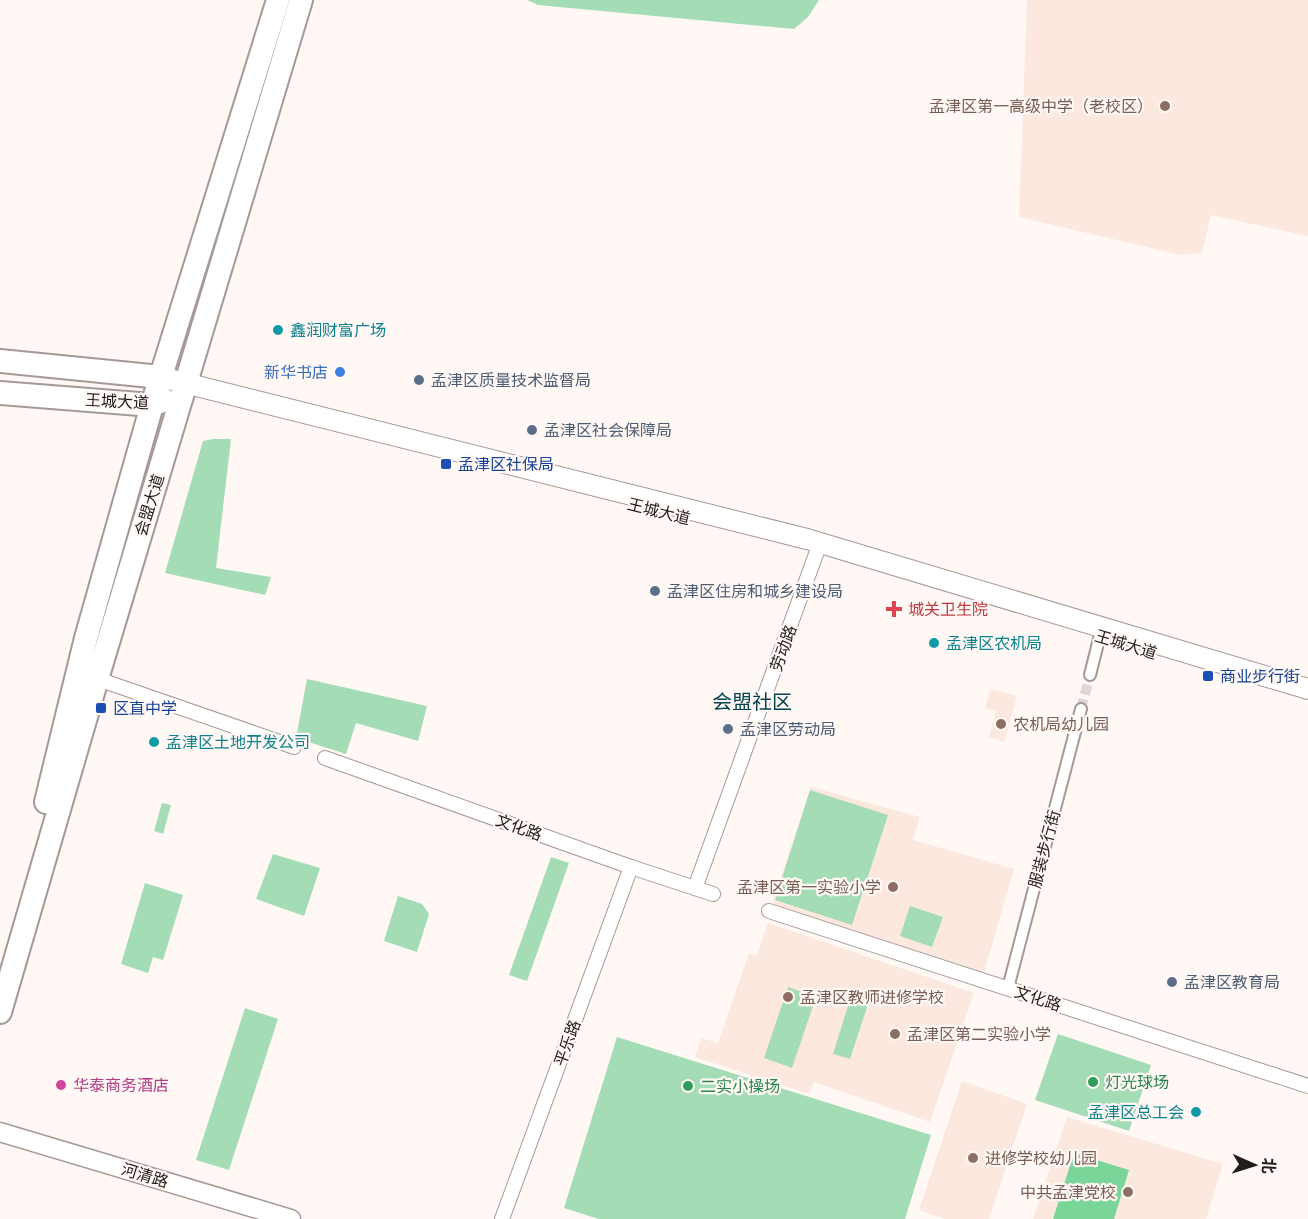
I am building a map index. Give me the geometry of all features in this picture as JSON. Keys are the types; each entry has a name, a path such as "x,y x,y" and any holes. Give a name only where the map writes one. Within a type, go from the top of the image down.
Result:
{"main road":[{"name":"会盟大道","path":"0,1012 88,676 89,627 152,405 278,0"},
{"name":"会盟大道","path":"0,959 44,808 184,389 301,0"},
{"name":"王城大道","path":"0,361 161,377 184,389 819,548 1102,627 1308,689"},
{"name":"王城大道","path":"0,393 152,405 184,389"},
{"name":"王城大道","path":"819,548 1308,698"}],"street":[{"name":"劳动路","path":"695,888 819,548"},
{"path":"1090,675 1102,627"},
{"path":"88,676 294,747"},
{"name":"服装步行街","path":"1008,988 1081,709"},
{"name":"文化路","path":"325,758 713,894"},
{"name":"平乐路","path":"502,1219 632,867"},
{"name":"文化路","path":"768,911 1308,1086"},
{"name":"河清路","path":"0,1132 291,1219"},
{"name":"河清路","path":"0,1144 249,1219"}],"shaded area":[{"name":"孟津区第一高级中学（老校区）","path":"1027,0 1308,0 1308,236 1211,215 1202,253 1181,255 1019,217"},
{"name":"农机局幼儿园","path":"990,689 1017,696 1004,742 989,737 996,711 985,708"},
{"name":"孟津区第一实验小学","path":"811,787 920,817 913,840 1014,869 983,976 772,904"},
{"path":"768,923 974,993 930,1122 814,1082 809,1094 695,1057 701,1038 718,1043 749,953 757,956"},
{"name":"进修学校幼儿园","path":"962,1081 1027,1104 989,1219 945,1219 919,1210"},
{"name":"中共孟津党校","path":"1067,1117 1223,1164 1206,1219 1033,1219"}],"green space":[{"path":"527,0 819,0 808,17 794,29 538,5"},
{"path":"231,439 216,568 271,577 265,595 165,573 203,441"},
{"path":"307,679 427,706 418,741 356,723 346,754 296,738"},
{"path":"810,790 888,815 852,925 775,900"},
{"path":"162,803 171,805 163,834 154,831"},
{"path":"273,854 320,868 304,916 256,899"},
{"path":"551,857 569,863 527,981 509,975"},
{"path":"145,883 183,895 163,960 153,957 148,973 121,964"},
{"path":"398,896 422,904 429,914 417,952 384,941"},
{"path":"910,906 943,917 932,947 900,936"},
{"path":"788,987 816,997 792,1068 764,1058"},
{"path":"853,990 871,995 850,1059 833,1054"},
{"path":"245,1008 278,1019 229,1170 196,1160"},
{"name":"灯光球场","path":"1058,1034 1151,1065 1129,1131 1035,1100"},
{"name":"二实小操场","path":"617,1037 931,1135 905,1219 599,1219 564,1208"},
{"path":"1074,1153 1129,1170 1114,1219 1053,1219"}],"tunnel":[{"path":"1081,709 1090,675"}],"place":[{"name":"孟津区第一高级中学（老校区）","path":"1165,106"},
{"name":"鑫润财富广场","path":"278,330"},
{"name":"新华书店","path":"340,372"},
{"name":"孟津区质量技术监督局","path":"419,380"},
{"name":"孟津区社会保障局","path":"532,430"},
{"name":"孟津区社保局","path":"446,464"},
{"name":"孟津区住房和城乡建设局","path":"655,591"},
{"name":"城关卫生院","path":"894,609"},
{"name":"孟津区农机局","path":"934,643"},
{"name":"商业步行街","path":"1208,676"},
{"name":"区直中学","path":"101,708"},
{"name":"农机局幼儿园","path":"1001,724"},
{"name":"孟津区劳动局","path":"728,729"},
{"name":"孟津区土地开发公司","path":"154,742"},
{"name":"孟津区第一实验小学","path":"893,887"},
{"name":"孟津区教育局","path":"1172,982"},
{"name":"孟津区教师进修学校","path":"788,997"},
{"name":"孟津区第二实验小学","path":"895,1034"},
{"name":"灯光球场","path":"1093,1082"},
{"name":"华泰商务酒店","path":"61,1085"},
{"name":"二实小操场","path":"688,1086"},
{"name":"孟津区总工会","path":"1196,1112"},
{"name":"进修学校幼儿园","path":"973,1158"},
{"name":"中共孟津党校","path":"1128,1192"}],"district":[{"name":"会盟社区","path":"752,702"}]}
